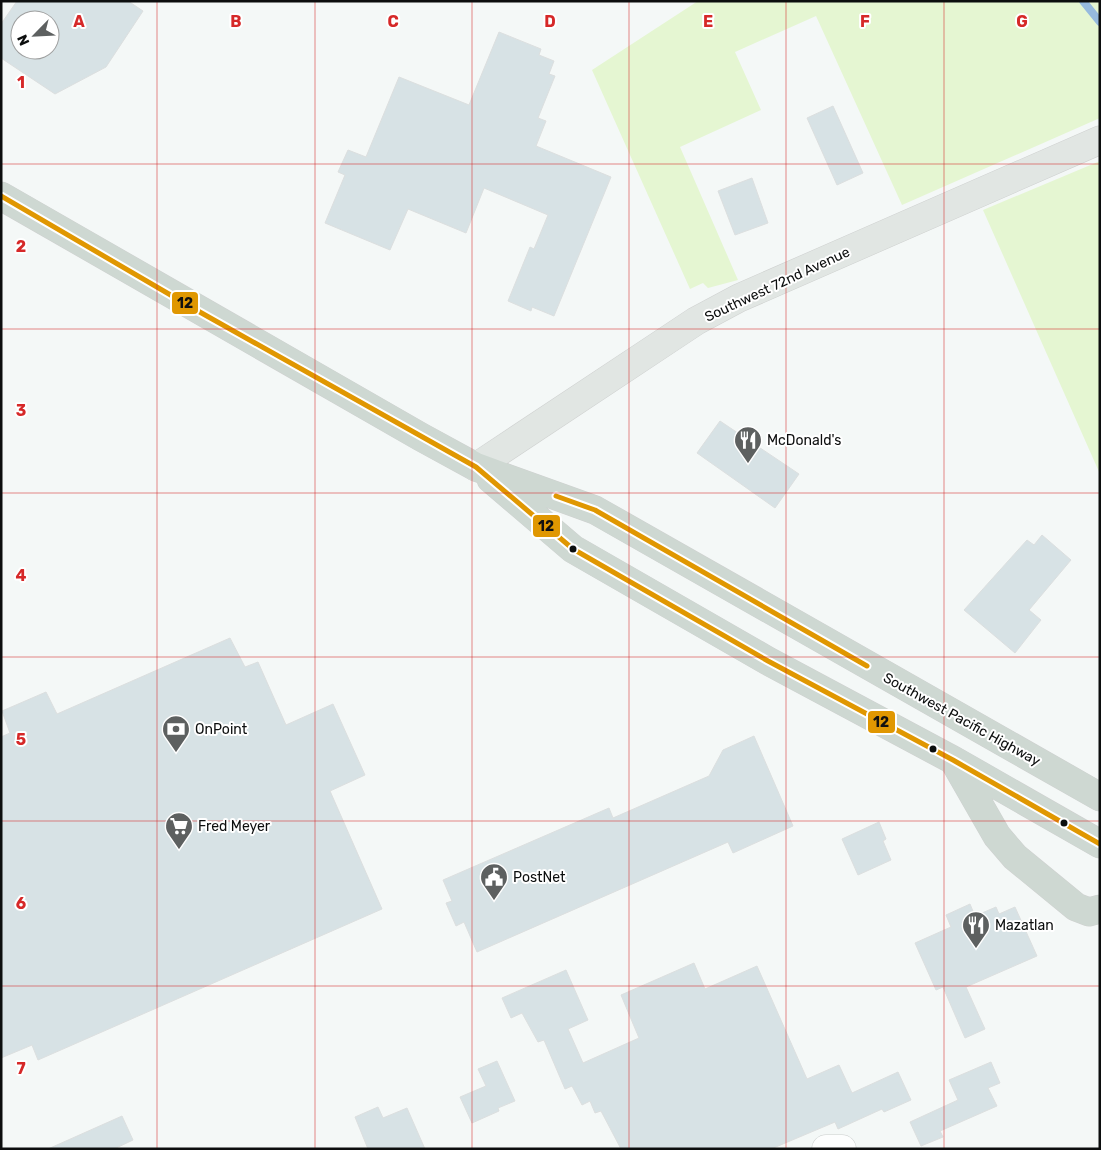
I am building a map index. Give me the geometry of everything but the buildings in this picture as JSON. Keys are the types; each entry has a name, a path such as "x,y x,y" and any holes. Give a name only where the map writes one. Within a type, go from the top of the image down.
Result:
{"highway":[{"name":"Southwest Pacific Highway","path":"1,196 198,311 476,467 595,510 1100,797"},
{"name":"Southwest Pacific Highway","path":"476,467 573,549 768,660 953,760 1100,844"},
{"path":"953,760 997,836 1016,857 1076,906 1090,912 1100,910"}],"main road":[{"name":"Southwest 72nd Avenue","path":"476,467 704,317 739,298 1100,140"}],"street":[{"path":"826,1149 842,1149"}],"green space":[{"path":"698,1 1100,1 1100,118 902,205 816,16 735,52 761,110 680,147 738,280 708,288 703,283 690,289 592,70"},
{"path":"1100,161 1100,474 983,210"}],"waterway":[{"path":"1083,1 1100,22"}],"transit line":[{"name":"12","path":"1,196 198,311 476,467 573,549 768,661 953,760 1100,844"},
{"name":"12","path":"556,496 595,510 867,666"}],"place":[{"name":"McDonald's","path":"748,464"},
{"name":"OnPoint","path":"176,753"},
{"name":"Fred Meyer","path":"179,850"},
{"name":"PostNet","path":"494,901"},
{"name":"Mazatlan","path":"976,949"}]}
